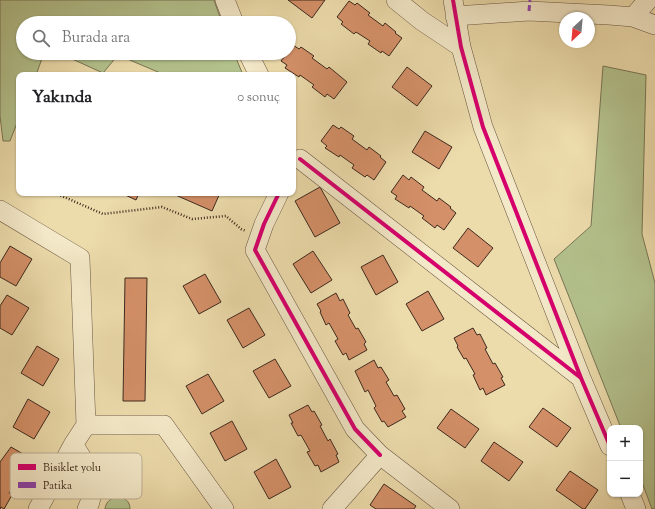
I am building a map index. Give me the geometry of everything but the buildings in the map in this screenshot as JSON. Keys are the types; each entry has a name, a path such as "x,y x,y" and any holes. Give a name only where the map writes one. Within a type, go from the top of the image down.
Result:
{"street":[{"path":"225,0 231,16"},
{"path":"396,0 422,21 461,47"},
{"path":"633,17 648,0"},
{"path":"607,439 581,378 483,127 461,47 454,8 609,14 633,17 655,25"},
{"path":"252,60 258,72"},
{"path":"296,159 581,378"},
{"path":"278,196 264,224 255,250 355,429 380,456 450,509"},
{"path":"0,210 80,258 86,425 69,453"},
{"path":"86,425 164,425 224,509"},
{"path":"73,445 79,453"},
{"path":"332,509 380,456"},
{"path":"631,497 636,509"},
{"path":"38,509 43,499"},
{"path":"87,509 91,499"}],"path":[{"path":"62,196 103,214 162,207 192,219 226,216 241,229 259,238"}],"green space":[{"path":"0,0 214,0 220,16 16,16 16,60 41,60 37,72 16,72 16,126 10,141 3,141 0,116"},
{"path":"74,60 114,60 104,72"},
{"path":"130,60 237,60 242,72 158,72"},
{"path":"603,66 646,75 642,234 655,283 655,509 652,509 643,485 643,425 620,425 554,259 591,226"},
{"path":"125,499 129,504 130,509 105,509 109,500"}],"marked path":[{"path":"529,11 530,0"}],"cycle path":[{"path":"453,0 461,47 483,127 581,378 607,439"},
{"path":"300,159 581,378"},
{"path":"278,196 264,224 255,250 355,429 380,455"}]}
